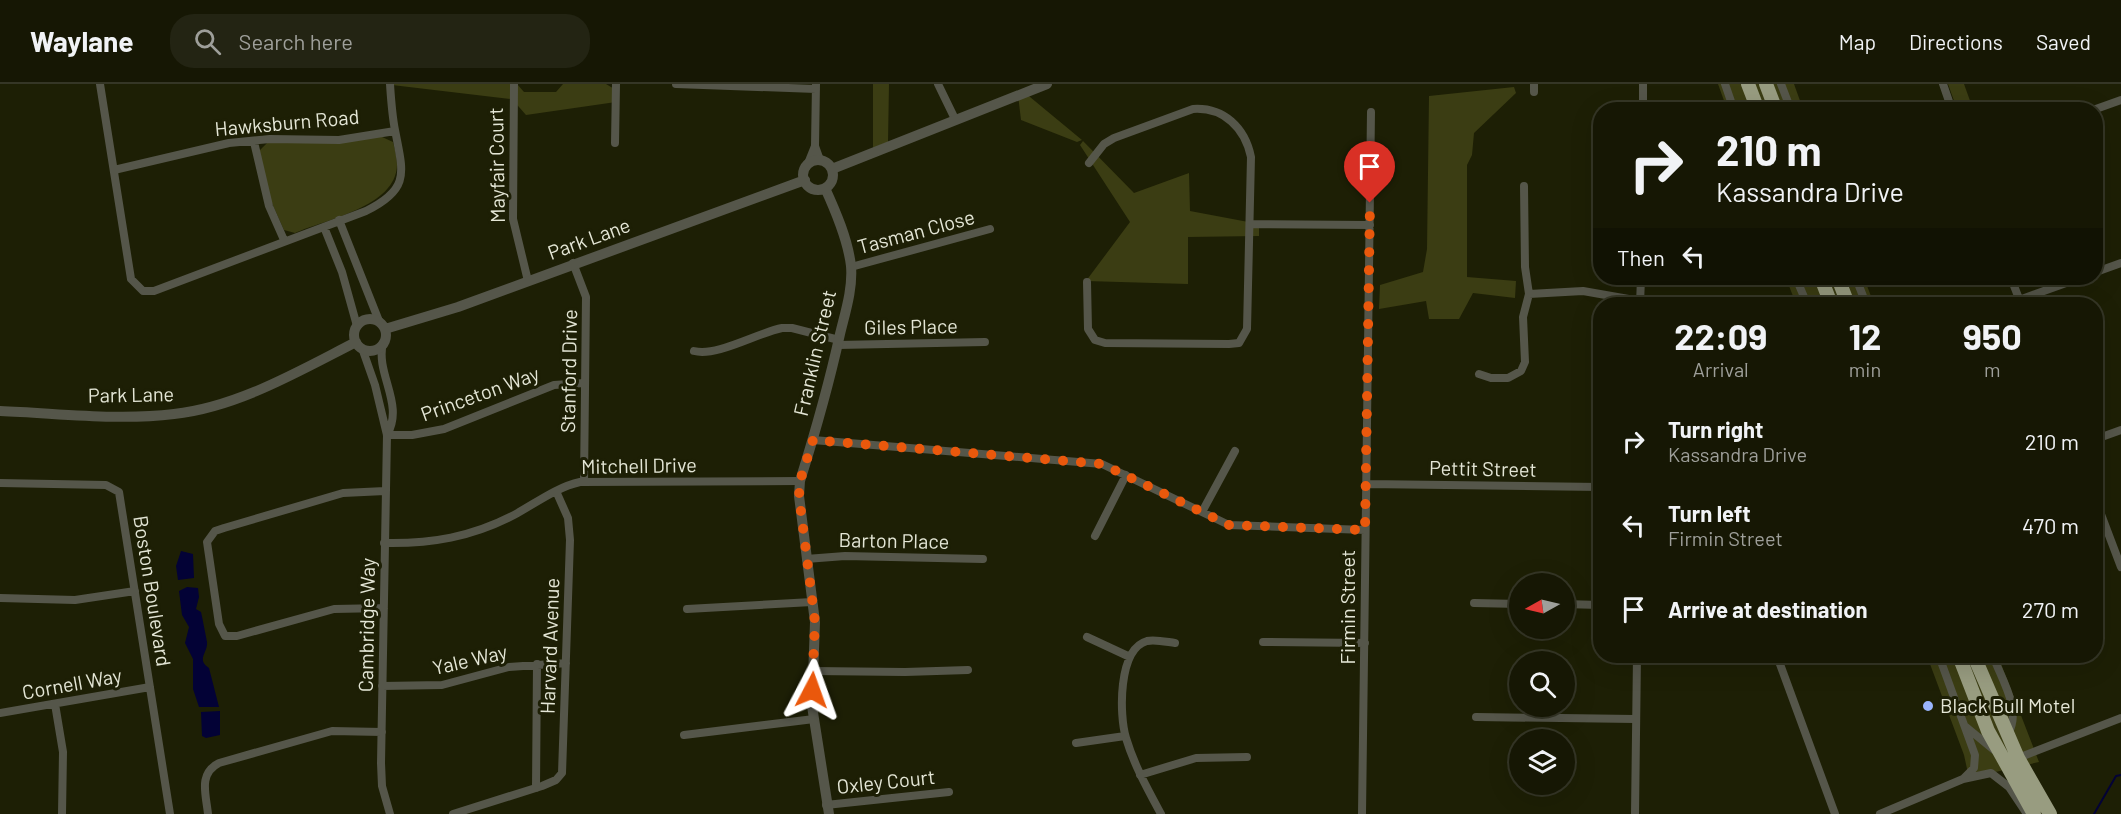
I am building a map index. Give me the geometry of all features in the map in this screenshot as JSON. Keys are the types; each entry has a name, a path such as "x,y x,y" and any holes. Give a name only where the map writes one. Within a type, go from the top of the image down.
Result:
{"highway":[{"path":"1748,84 1755,102"},
{"path":"1766,84 1773,102"},
{"path":"1961,663 1984,734 2012,761 2050,814"},
{"path":"1975,663 1995,725 1984,734"},
{"path":"1976,663 2008,734 2012,761 2034,814"}],"street":[{"path":"100,84 131,279 143,291 154,291 284,240 366,211 392,194 403,166 395,131 390,84"},
{"name":"Mayfair Court","path":"514,84 513,219 528,280"},
{"path":"615,143 616,84"},
{"path":"676,84 816,86 815,146 820,160 832,169 833,178 825,188 811,187 804,180 815,146"},
{"path":"938,84 955,119"},
{"path":"832,169 1047,84"},
{"path":"1643,84 1643,102"},
{"path":"1725,84 1731,102"},
{"path":"1781,84 1788,102"},
{"path":"1943,84 1949,102"},
{"path":"2103,106 2121,100"},
{"path":"1087,282 1088,329 1095,340 1105,343 1239,343 1247,329 1251,157 1242,131 1219,112 1206,108 1193,109 1114,138 1104,144 1089,164"},
{"name":"Firmin Street","path":"1362,814 1371,112"},
{"name":"Hawksburn Road","path":"114,171 162,161 208,146 270,139 339,140 395,131"},
{"path":"254,142 269,206 284,240"},
{"path":"807,166 820,160"},
{"name":"Park Lane","path":"382,325 458,307 804,180"},
{"path":"1479,374 1499,378 1516,375 1521,371 1525,362 1524,308 1529,294 1525,267 1524,186"},
{"name":"Franklin Street","path":"825,188 838,221 851,267 848,304 839,342 800,481 800,512 816,642 813,671 814,719 827,810"},
{"path":"339,220 382,325 383,343 375,350 359,345 354,332 357,326 366,319 382,325"},
{"path":"1251,224 1370,225"},
{"path":"324,227 345,283 357,326"},
{"name":"Tasman Close","path":"851,267 990,229"},
{"name":"Stanford Drive","path":"573,263 586,297 584,482"},
{"path":"2103,269 2121,263"},
{"path":"345,283 361,278"},
{"path":"2032,297 2062,285"},
{"path":"1529,294 1583,291 1612,297"},
{"name":"Giles Place","path":"694,351 702,353 715,350 782,328 792,328 839,342 985,342"},
{"name":"Cambridge Way","path":"383,343 382,360 393,407 392,428 387,435"},
{"name":"Park Lane","path":"0,411 176,414 210,406 270,386 359,345"},
{"name":"Cambridge Way","path":"359,345 375,385 387,435 381,732 382,786 390,814"},
{"name":"Princeton Way","path":"387,435 412,435 444,429 554,385 584,383"},
{"path":"2103,436 2121,430"},
{"path":"813,440 1102,464 1229,525 1365,530"},
{"path":"1202,512 1235,451"},
{"path":"1095,536 1126,474"},
{"name":"Mitchell Drive","path":"384,543 450,540 497,523 556,491 584,482 800,481"},
{"name":"Boston Boulevard","path":"0,483 105,485 116,488 120,497 170,814"},
{"name":"Pettit Street","path":"1366,484 1593,487"},
{"path":"384,608 334,609 237,636 225,636 219,624 207,542 215,531 343,493 386,491"},
{"name":"Harvard Avenue","path":"453,814 556,780 563,768 570,528 556,491"},
{"path":"2103,519 2121,567"},
{"name":"Barton Place","path":"806,558 845,556 983,559"},
{"path":"0,598 75,600 135,591"},
{"path":"687,609 812,603"},
{"path":"1474,603 1509,604"},
{"path":"1575,604 1593,605"},
{"path":"1087,637 1130,657"},
{"path":"1161,814 1140,775 1125,736 1123,675 1130,657 1138,646 1148,640 1175,643"},
{"path":"1263,642 1365,643"},
{"name":"Yale Way","path":"382,686 442,686 509,667 566,663"},
{"path":"1635,814 1637,663"},
{"path":"1780,663 1835,814"},
{"path":"1942,663 1975,755 1974,768 1963,779"},
{"path":"1996,663 2014,712 2014,724 2008,734"},
{"name":"Harvard Avenue","path":"536,788 537,664"},
{"path":"813,671 968,670"},
{"name":"Cornell Way","path":"0,713 150,687"},
{"path":"55,704 63,752 62,814"},
{"path":"1476,717 1635,719"},
{"path":"2012,761 2121,718"},
{"path":"684,735 814,719"},
{"path":"1966,727 1984,734"},
{"path":"208,814 205,775 209,768 219,763 332,731 381,732"},
{"path":"1076,743 1125,736"},
{"path":"1140,775 1196,758 1247,757"},
{"path":"1880,814 1963,779 1991,773 2009,787 2027,814"},
{"name":"Oxley Court","path":"827,810 949,792"}],"shaded area":[{"path":"511,84 511,99 392,85"},
{"path":"517,84 524,92 556,92 563,84 606,84 616,90 616,102 526,115 512,99"},
{"path":"873,84 889,84 888,142 873,148"},
{"path":"1718,84 1794,84 1800,102 1724,102"},
{"path":"1948,84 1964,84 1970,102 1954,102"},
{"path":"1514,87 1516,93 1474,133 1472,155 1467,165 1467,277 1516,281 1515,298 1473,293 1459,319 1429,319 1426,301 1379,309 1380,285 1423,272 1427,249 1429,96"},
{"path":"1024,92 1082,140 1077,142 1021,120 1018,95"},
{"path":"380,136 393,142 397,159 394,179 385,191 357,210 295,233 284,230 271,201 259,151 268,142"},
{"path":"1083,141 1134,193 1189,173 1190,211 1259,224 1259,236 1188,237 1188,284 1086,281 1130,222 1080,145"},
{"path":"1789,285 1867,285 1871,297 1793,297"},
{"path":"181,551 193,554 194,578 178,580 176,566"},
{"path":"187,587 198,588 199,597 196,609 201,612 207,642 203,662 209,668 219,707 199,707 193,689 193,659 185,643 189,627 182,615 179,591"},
{"path":"1930,663 2001,663 2039,762 1969,778 1964,755"},
{"path":"220,711 220,735 206,738 202,736 201,712"}],"waterway":[{"path":"2094,814 2116,776 2121,775"}],"place":[{"name":"Black Bull Motel","path":"1928,706"}],"route":[{"path":"812,690 816,642 815,622 802,534 799,496 800,481 813,440 898,449 1102,464 1229,525 1365,530 1370,203"}]}
